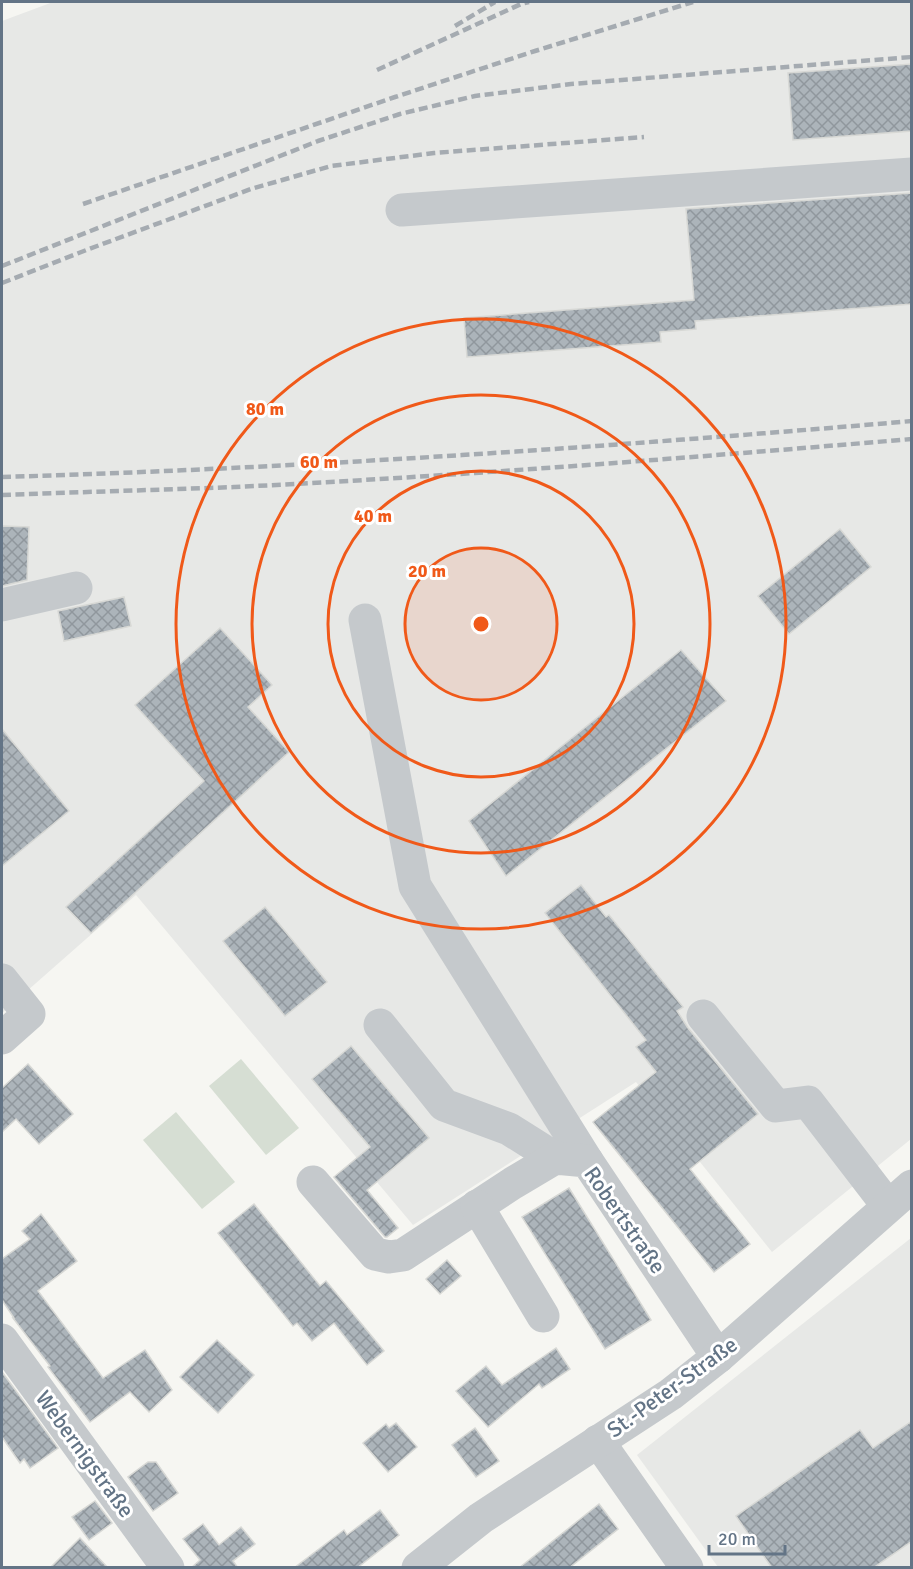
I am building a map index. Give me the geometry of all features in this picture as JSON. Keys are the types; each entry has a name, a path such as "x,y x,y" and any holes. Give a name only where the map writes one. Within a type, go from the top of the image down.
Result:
{"street":[{"path":"402,210 912,174"},
{"path":"2,604 76,588"},
{"path":"364,620 415,886 571,1159"},
{"path":"2,980 29,1014 2,1038"},
{"path":"703,1016 776,1106 808,1102 900,1196"},
{"path":"380,1026 444,1105 509,1128 571,1159"},
{"name":"Robertstraße","path":"314,1182 375,1254 389,1257 403,1255 477,1206 571,1159 718,1357"},
{"name":"St.-Peter-Straße","path":"418,1568 481,1518 670,1394 718,1357 900,1196"},
{"path":"477,1206 543,1316"},
{"name":"Webernigstraße","path":"2,1340 168,1568"},
{"path":"598,1441 687,1568"}],"shaded area":[{"path":"53,2 911,2 911,1139 772,1252 636,1082 413,1225 136,895 2,1013 2,21"},
{"path":"241,1059 299,1128 266,1155 209,1086"},
{"path":"176,1112 235,1182 202,1209 143,1140"},
{"path":"911,1238 911,1567 718,1567 637,1455"}],"building":[{"path":"912,64 912,131 793,140 788,73"},
{"path":"912,193 912,304 695,321 696,329 660,332 661,342 467,357 464,318 694,300 686,209"},
{"path":"2,526 29,527 27,580 2,586"},
{"path":"840,529 871,567 789,634 758,596"},
{"path":"124,597 131,626 64,641 58,611"},
{"path":"220,628 272,685 248,707 289,752 91,933 66,907 204,781 135,705"},
{"path":"681,650 726,701 506,876 469,821"},
{"path":"2,729 69,811 2,866"},
{"path":"581,885 606,917 609,915 683,1007 677,1011 688,1028 758,1114 690,1169 750,1244 714,1272 593,1122 656,1072 636,1047 646,1040 545,913"},
{"path":"265,907 327,982 285,1016 223,941"},
{"path":"351,1046 429,1138 367,1190 398,1228 387,1237 334,1177 370,1147 312,1079"},
{"path":"28,1064 73,1114 39,1144 16,1119 2,1132 2,1088"},
{"path":"569,1188 651,1320 605,1349 522,1217"},
{"path":"254,1204 320,1286 326,1281 384,1351 367,1365 334,1323 312,1341 297,1323 293,1326 218,1233"},
{"path":"41,1214 77,1261 38,1291 103,1378 145,1350 172,1390 149,1412 130,1392 90,1422 48,1367 50,1366 2,1300 2,1259 30,1239 22,1231"},
{"path":"447,1260 461,1276 440,1294 426,1279"},
{"path":"217,1340 254,1375 218,1413 180,1377"},
{"path":"556,1348 570,1369 542,1388 539,1384 488,1427 456,1391 486,1366 502,1385"},
{"path":"2,1372 58,1448 30,1468 24,1459 20,1463 2,1437"},
{"path":"912,1421 912,1541 873,1568 772,1568 736,1516 860,1430 873,1448"},
{"path":"396,1423 417,1447 388,1472 363,1443 386,1424 389,1428"},
{"path":"475,1428 499,1461 476,1477 452,1445"},
{"path":"148,1462 156,1462 178,1493 153,1511 128,1477"},
{"path":"95,1501 112,1523 89,1540 72,1517"},
{"path":"599,1504 618,1529 569,1568 519,1568"},
{"path":"380,1510 399,1535 357,1568 294,1568 344,1530 347,1535"},
{"path":"203,1524 219,1545 241,1527 255,1544 233,1561 238,1568 191,1568 200,1560 183,1539"},
{"path":"80,1538 108,1568 50,1568"}],"railway":[{"path":"455,26 495,2"},
{"path":"377,70 529,2"},
{"path":"83,204 395,97 693,2"},
{"path":"2,266 318,141 400,114 475,96 571,84 912,57"},
{"path":"2,283 251,189 331,166 434,153 644,137"},
{"path":"2,477 229,468 457,455 912,421"},
{"path":"2,495 235,487 404,478 912,439"}]}
